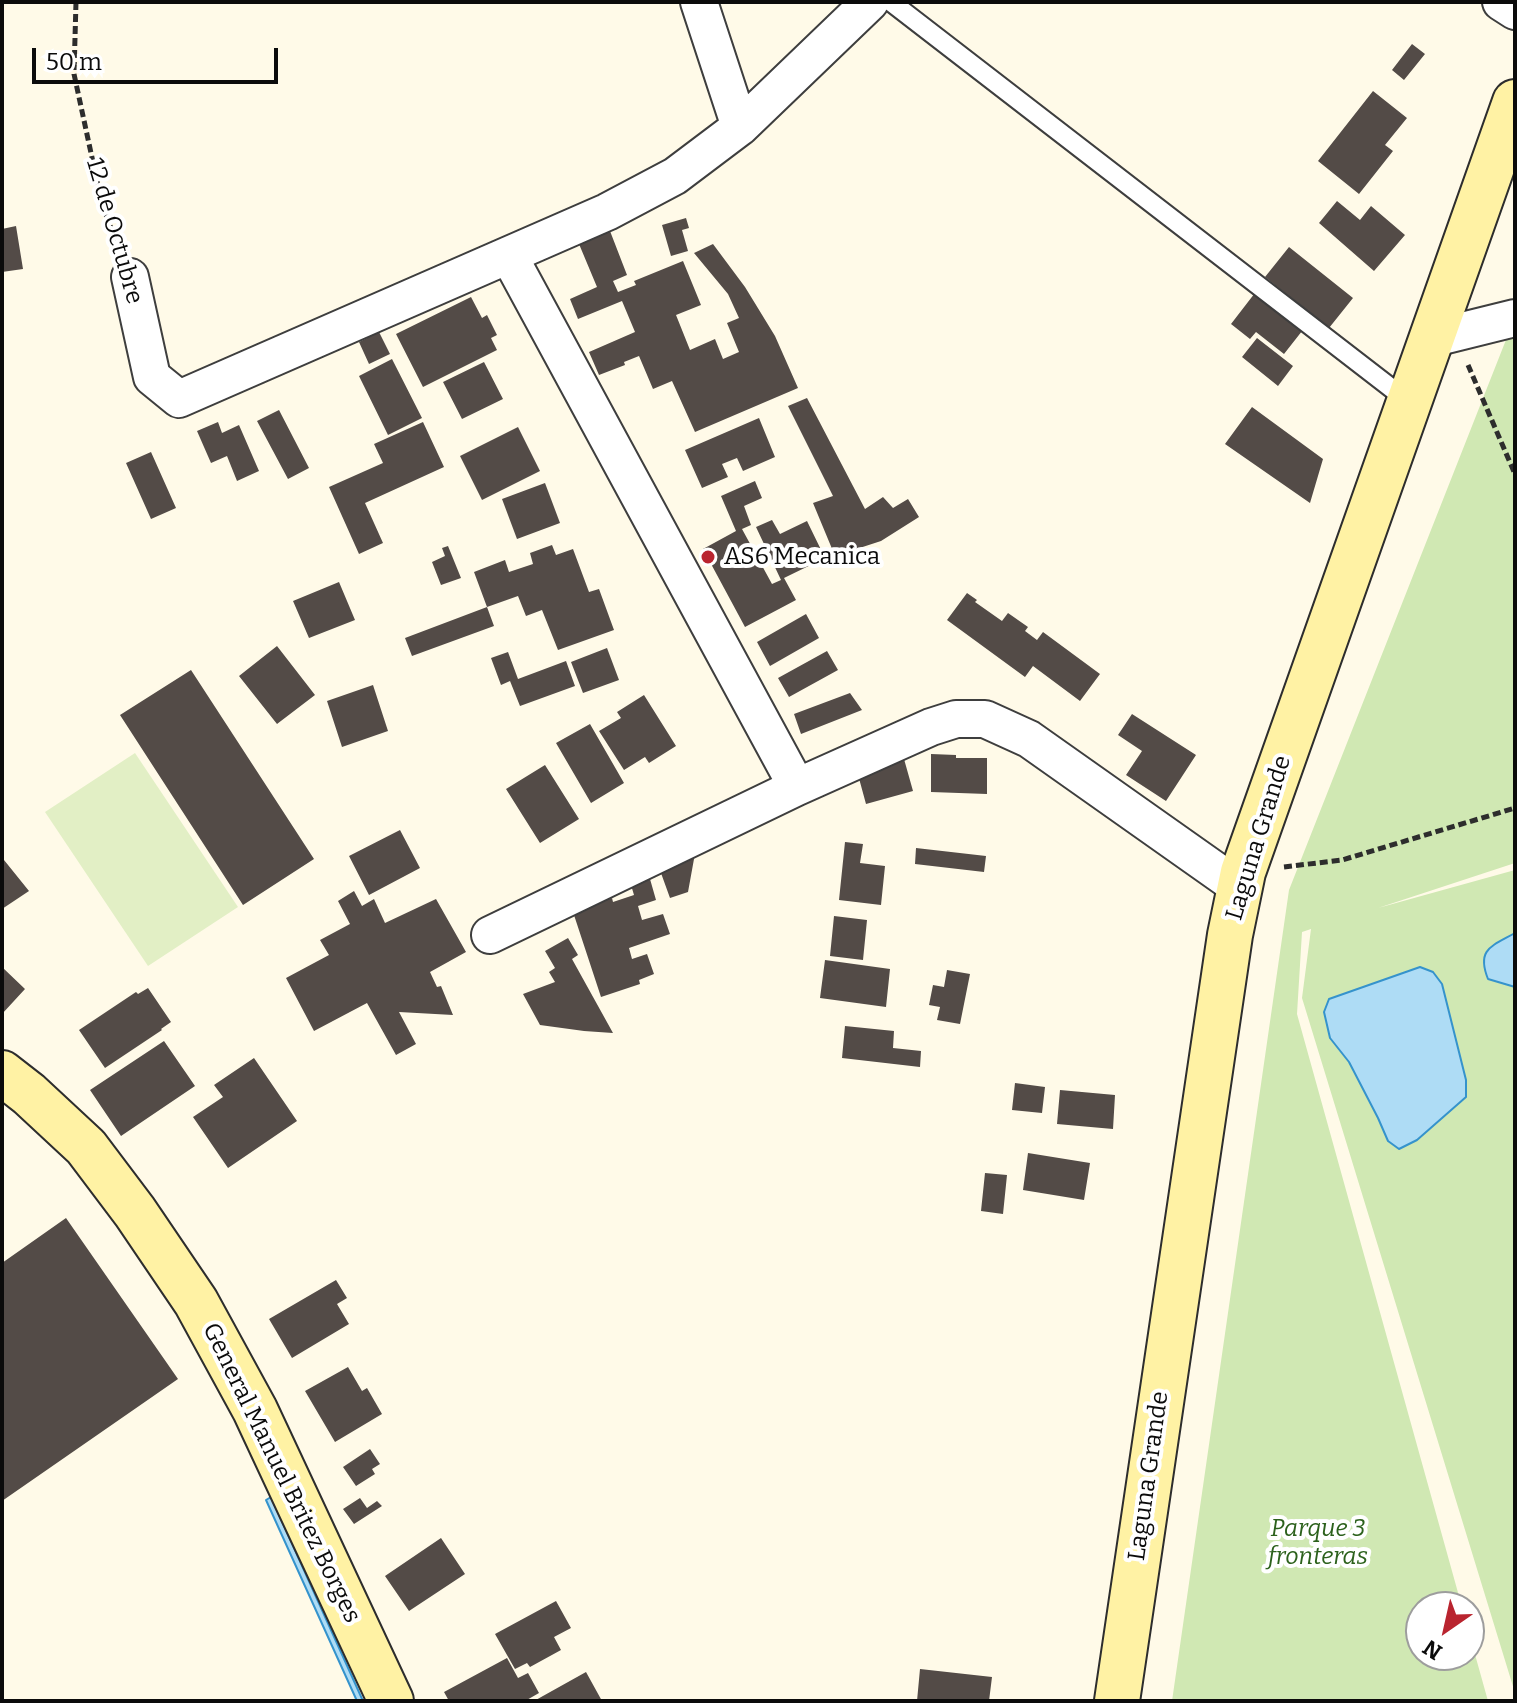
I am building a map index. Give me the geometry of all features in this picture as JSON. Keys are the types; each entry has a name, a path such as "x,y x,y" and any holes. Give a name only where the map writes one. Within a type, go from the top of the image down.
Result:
{"main road":[{"name":"Laguna Grande","path":"1117,1701 1225,966 1242,880 1408,401 1442,336 1515,102"},
{"name":"General Manuel Britez Borges","path":"4,1079 29,1094 86,1147 196,1302 255,1410 391,1701"}],"street":[{"path":"699,2 740,127"},
{"path":"797,787 509,256 607,212 675,176 740,127 870,2"},
{"path":"1501,2 1515,11"},
{"name":"12 de Octubre","path":"130,277 152,377 179,399 509,256"},
{"path":"1442,336 1515,318"},
{"path":"490,935 797,787 931,727 956,719 985,719 1029,739 1242,880"}],"lane":[{"path":"891,2 1408,401"}],"path":[{"name":"12 de Octubre","path":"76,2 74,74 102,204 130,277"},
{"path":"1442,336 1515,474"},
{"path":"1242,880 1342,860 1515,808"}],"green space":[{"name":"Parque 3 fronteras","path":"1515,317 1515,863 1378,908 1515,870 1515,1693 1302,998 1311,929 1302,932 1297,1014 1458,1591 1405,1591 1405,1671 1480,1671 1488,1701 1172,1701 1289,890"},
{"path":"135,753 238,907 148,966 45,812"}],"water":[{"path":"1515,933 1515,987 1488,979 1484,961 1488,950"},
{"path":"1420,967 1433,972 1442,984 1466,1080 1466,1097 1417,1140 1399,1149 1388,1141 1349,1062 1330,1038 1324,1012 1329,999"},
{"path":"271,1497 363,1701 357,1701 266,1500"}],"building":[{"path":"1412,44 1425,54 1404,80 1392,70"},
{"path":"1373,91 1407,118 1385,145 1393,151 1359,194 1318,161"},
{"path":"1337,201 1360,220 1371,206 1405,235 1374,271 1319,223"},
{"path":"686,218 689,228 682,230 688,251 671,256 662,225"},
{"path":"16,226 23,269 2,272 2,229"},
{"path":"610,231 627,275 613,281 618,292 636,285 634,281 683,261 701,305 676,315 690,350 715,339 723,359 739,352 727,323 739,318 728,294 694,253 713,244 745,287 775,336 798,388 695,432 672,381 653,389 639,356 599,375 589,352 635,332 622,301 578,319 570,299 597,287 579,244"},
{"path":"1289,247 1353,298 1329,328 1265,277"},
{"path":"1258,289 1306,326 1284,354 1256,332 1250,339 1231,324"},
{"path":"471,297 482,318 487,315 497,335 491,338 497,350 423,387 396,334"},
{"path":"379,332 390,354 369,364 359,342"},
{"path":"1257,338 1293,366 1278,386 1242,357"},
{"path":"392,359 422,418 388,435 359,376"},
{"path":"484,362 503,399 462,419 443,382"},
{"path":"807,398 865,509 883,497 893,508 908,499 919,517 881,541 835,556 813,503 833,496 788,406"},
{"path":"1252,407 1323,459 1310,503 1225,444"},
{"path":"279,410 309,468 288,479 257,421"},
{"path":"759,418 775,457 743,471 737,458 722,464 728,477 702,488 685,450"},
{"path":"218,422 222,433 239,425 259,471 237,481 227,456 211,463 197,431"},
{"path":"423,422 444,467 365,503 383,543 359,554 329,487 383,463 374,444"},
{"path":"518,427 540,471 482,500 460,456"},
{"path":"151,452 176,508 151,519 126,463"},
{"path":"755,481 762,498 744,506 751,525 742,529 772,584 781,580 756,527 772,520 780,534 807,521 825,558 784,578 796,600 745,627 703,549 736,531 721,496"},
{"path":"545,483 560,523 517,539 502,499"},
{"path":"552,545 556,555 573,549 589,592 599,589 614,630 558,650 542,610 526,616 518,596 487,607 474,572 505,560 509,572 533,564 530,553"},
{"path":"448,546 461,578 441,585 432,562 445,556 442,548"},
{"path":"339,582 355,620 309,638 293,601"},
{"path":"967,593 1002,621 1008,613 1028,627 1025,631 1037,640 1043,632 1100,674 1080,701 1033,666 1025,677 947,620"},
{"path":"487,607 494,626 412,656 405,638"},
{"path":"806,614 819,638 770,666 757,642"},
{"path":"277,646 315,695 277,724 239,676"},
{"path":"607,648 619,680 583,693 571,662"},
{"path":"827,651 838,670 789,697 778,678"},
{"path":"508,652 518,679 566,661 575,686 520,706 510,681 501,685 491,658"},
{"path":"191,670 314,859 243,905 120,715"},
{"path":"373,685 388,731 342,747 327,701"},
{"path":"850,693 862,710 801,734 794,714"},
{"path":"644,695 676,746 649,763 645,757 624,770 599,731 621,718 617,712"},
{"path":"1132,714 1196,755 1166,801 1126,775 1142,751 1118,735"},
{"path":"590,724 624,783 591,803 556,743"},
{"path":"931,754 987,758 987,794 931,792"},
{"path":"904,759 913,791 866,804 857,771"},
{"path":"545,765 579,819 540,843 506,789"},
{"path":"400,830 420,868 369,895 349,856"},
{"path":"845,842 863,844 860,863 885,866 881,905 839,900"},
{"path":"696,848 688,892 670,898 657,862"},
{"path":"916,848 986,856 984,872 915,864"},
{"path":"4,860 29,891 2,909 2,862"},
{"path":"650,879 656,900 638,906 642,920 663,914 670,934 629,948 632,959 647,954 654,974 639,980 640,984 601,997 573,912 596,895 599,903 634,895 631,885"},
{"path":"354,891 362,906 374,899 385,923 436,899 466,952 430,972 437,987 441,986 453,1015 399,1012 416,1044 396,1055 367,1003 314,1031 286,978 329,955 320,940 350,924 338,901"},
{"path":"834,916 867,920 863,960 830,956"},
{"path":"568,938 578,955 572,959 613,1033 540,1025 523,994 555,982 549,972 555,968 545,951"},
{"path":"825,960 890,969 886,1007 820,998"},
{"path":"2,967 25,989 2,1014"},
{"path":"947,970 970,974 960,1024 937,1020 940,1007 929,1005 933,985 944,987"},
{"path":"148,988 171,1022 105,1068 79,1030 136,992 138,994"},
{"path":"845,1026 894,1031 893,1048 921,1051 920,1067 842,1058"},
{"path":"164,1041 195,1086 121,1136 90,1090"},
{"path":"254,1058 297,1121 228,1168 193,1117 223,1097 214,1085"},
{"path":"1015,1083 1045,1087 1042,1113 1012,1110"},
{"path":"1060,1090 1115,1095 1113,1129 1057,1124"},
{"path":"1028,1153 1090,1163 1084,1200 1023,1190"},
{"path":"985,1173 1007,1175 1003,1214 981,1211"},
{"path":"66,1218 178,1379 2,1501 2,1263"},
{"path":"336,1280 347,1298 337,1304 349,1324 292,1358 269,1319"},
{"path":"348,1367 362,1391 367,1388 382,1414 335,1442 305,1391"},
{"path":"370,1449 380,1464 372,1469 375,1474 356,1486 343,1467"},
{"path":"360,1498 367,1508 377,1501 382,1506 354,1524 343,1509"},
{"path":"441,1538 465,1574 409,1611 385,1576"},
{"path":"556,1601 571,1628 554,1637 561,1650 530,1667 527,1663 515,1669 495,1634"},
{"path":"507,1658 518,1678 528,1673 539,1693 525,1701 449,1701 444,1692"},
{"path":"920,1669 992,1677 989,1701 917,1701"},
{"path":"586,1672 602,1701 534,1701"}],"place":[{"name":"AS6 Mecanica","path":"708,557"}]}
